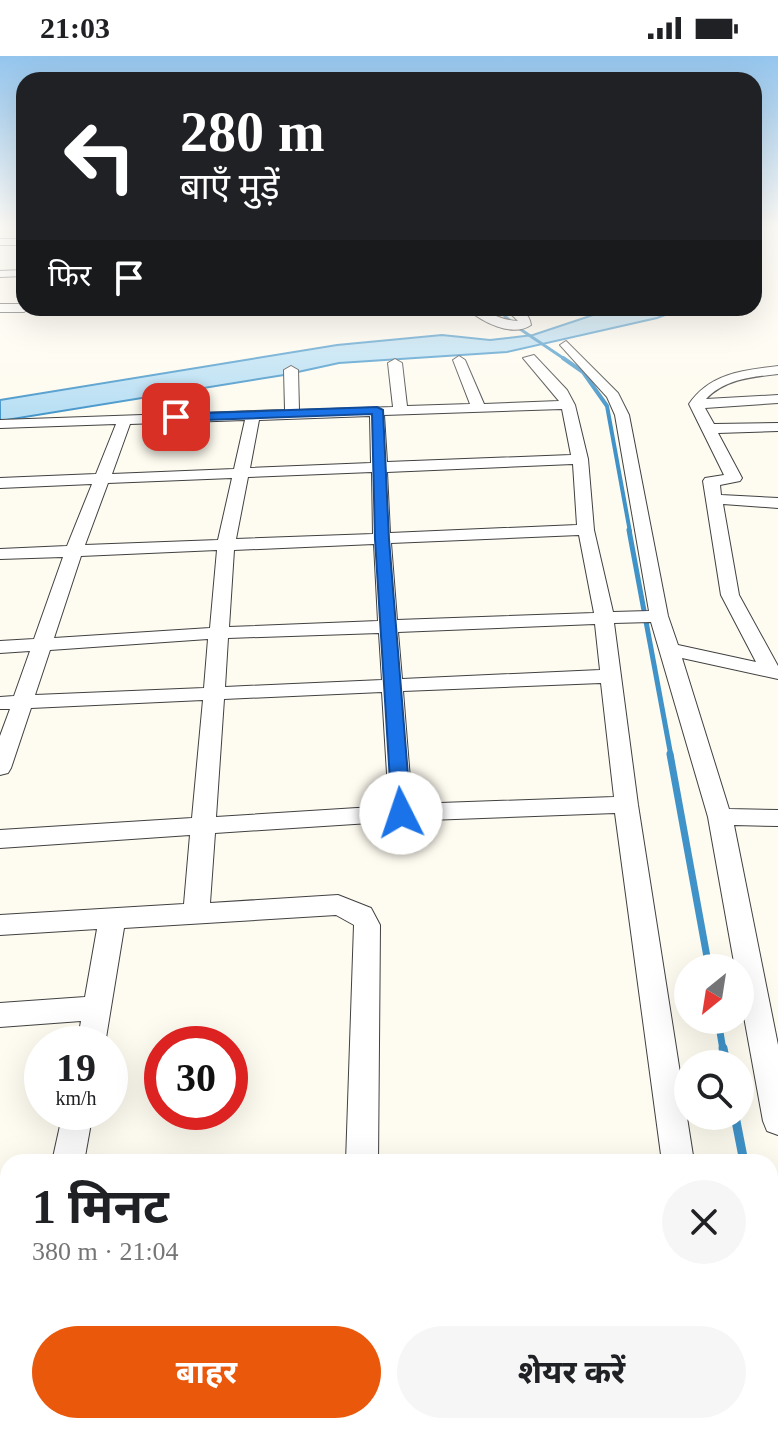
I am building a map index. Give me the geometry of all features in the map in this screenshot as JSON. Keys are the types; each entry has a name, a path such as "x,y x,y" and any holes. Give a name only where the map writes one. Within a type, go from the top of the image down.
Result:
{"street":[{"path":"490,316 516,328 527,323 520,316"},
{"path":"566,345 613,396 622,415 654,616 668,649 720,817 778,1121"},
{"path":"529,358 562,393 568,405 580,459 586,530 614,616 611,676 626,805 677,1154"},
{"path":"459,360 478,407"},
{"path":"395,363 400,409"},
{"path":"291,370 292,414"},
{"path":"696,404 703,395 729,378 778,370"},
{"path":"696,404 778,399"},
{"path":"696,404 734,478 712,480 730,595 775,672"},
{"path":"0,424 568,405"},
{"path":"377,410 382,539 401,813"},
{"path":"196,913 226,544 253,415"},
{"path":"0,768 74,551 125,419"},
{"path":"709,429 778,427"},
{"path":"0,483 580,459"},
{"path":"714,499 778,503"},
{"path":"0,554 586,530"},
{"path":"0,647 218,633 654,616"},
{"path":"668,649 775,672"},
{"path":"0,703 212,691 611,676"},
{"path":"0,839 401,813 626,805"},
{"path":"720,817 778,818"},
{"path":"0,925 338,905 362,915 367,925 362,1154"},
{"path":"94,1026 112,919"},
{"path":"0,1015 98,1008"},
{"path":"70,1154 74,1130"}],"water":[{"path":"590,316 662,316 507,352 339,363 284,375 0,421 0,400 337,345 442,335 490,340 533,335"}],"waterway":[{"path":"505,316 566,360"},
{"path":"563,358 583,372 607,406 630,532"},
{"path":"629,530 671,756"},
{"path":"670,754 706,954"},
{"path":"720,1034 723,1050"},
{"path":"738,1130 742,1154"}],"route":[{"path":"176,417 377,410 382,539 401,813"}]}
